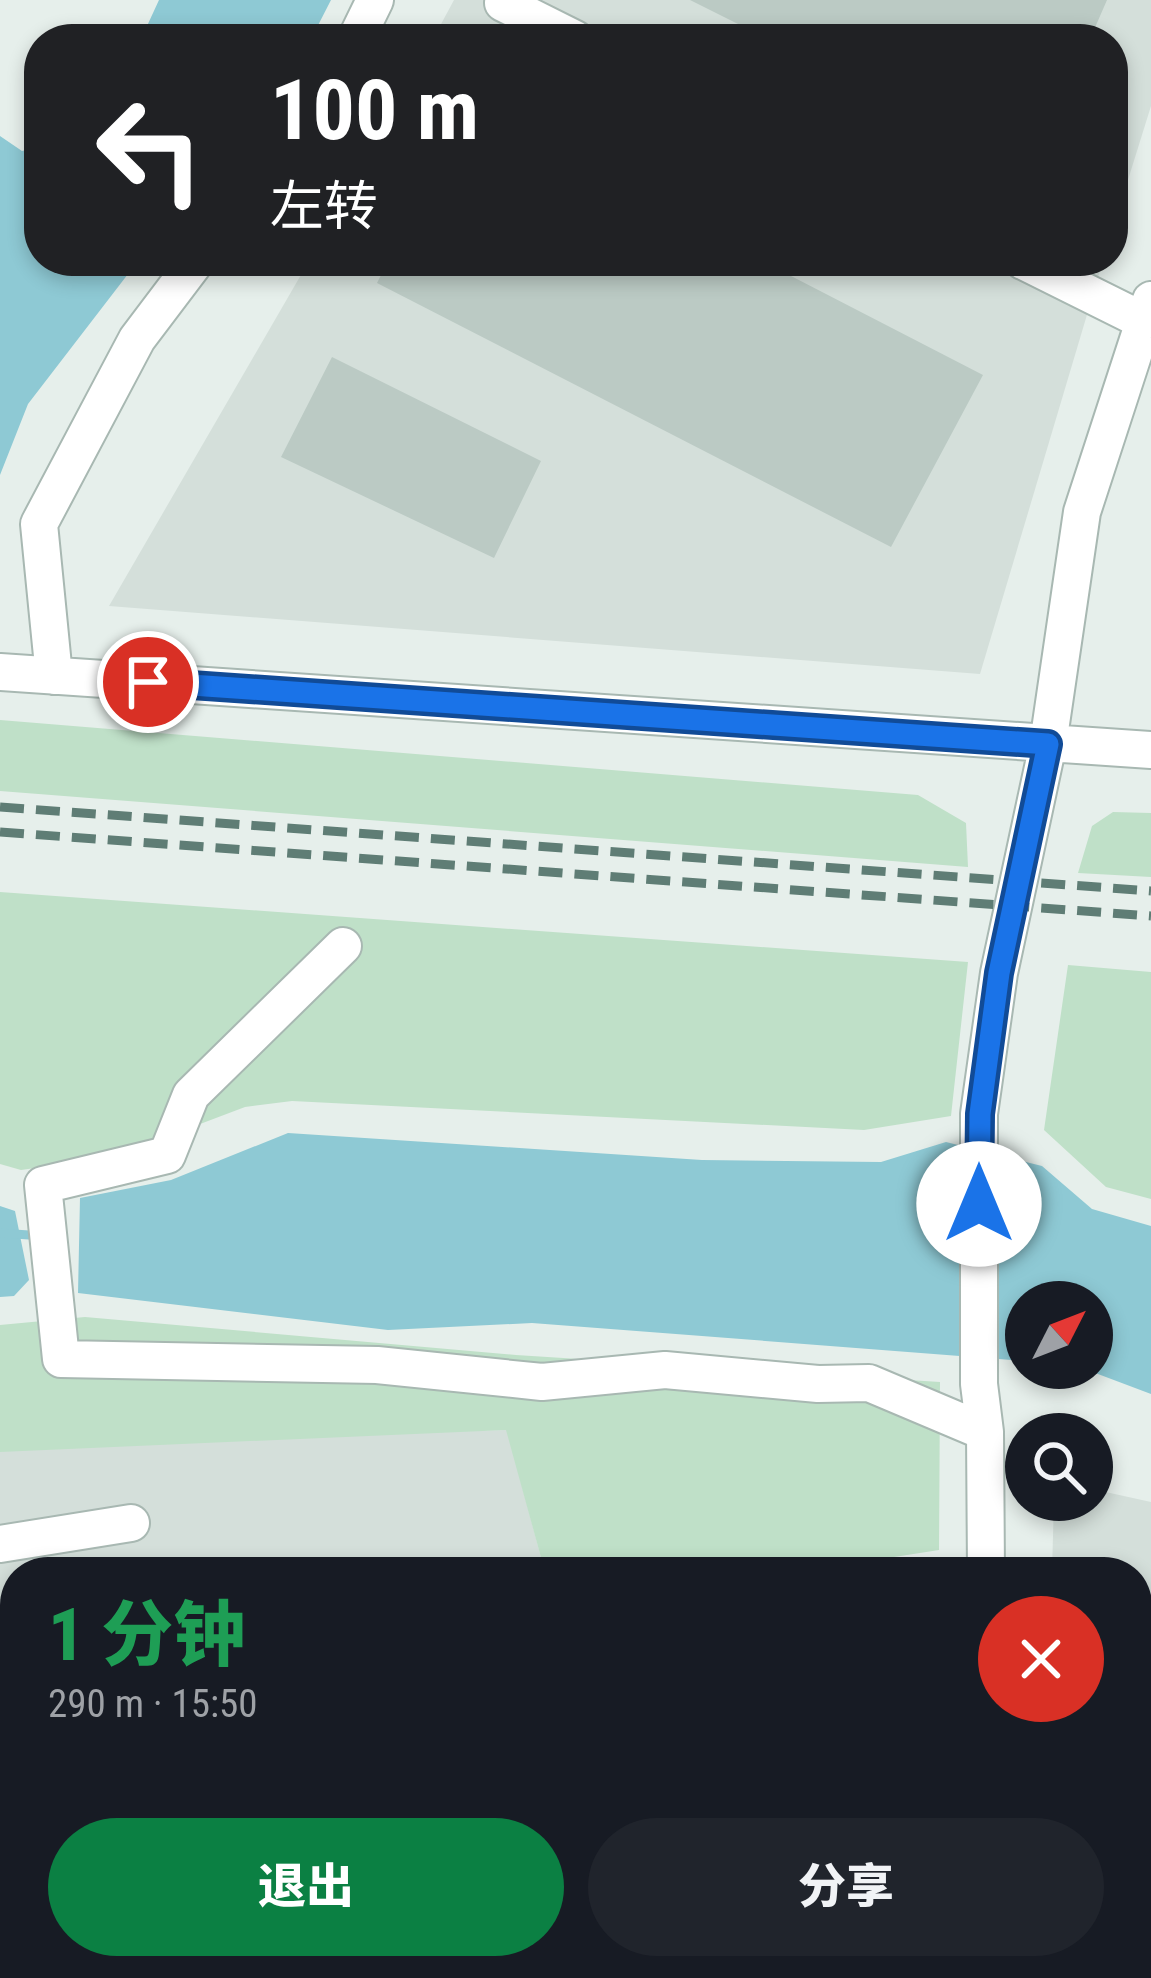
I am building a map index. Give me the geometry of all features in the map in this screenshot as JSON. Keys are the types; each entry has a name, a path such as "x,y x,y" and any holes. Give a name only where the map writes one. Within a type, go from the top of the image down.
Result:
{"street":[{"path":"503,3 545,24"},
{"path":"54,676 39,524 137,339 185,276"},
{"path":"986,1557 985,1432 979,1384 980,1114 999,973 1048,744 1082,512 1148,311 1060,276"},
{"path":"0,672 1151,750"},
{"path":"343,946 191,1095 167,1155 43,1185 61,1359 377,1365 542,1382 665,1370 818,1384 869,1383 985,1432"},
{"path":"0,1544 131,1523"}],"shaded area":[{"path":"454,0 1151,0 1151,106 1128,180 1128,24 441,24"},
{"path":"300,276 1099,276 980,674 109,606"},
{"path":"507,1430 541,1557 0,1557 0,1443"},
{"path":"1113,1494 1151,1502 1151,1557 1052,1557 1053,1521 1113,1521"}],"green space":[{"path":"0,720 918,795 966,823 968,867 0,791"},
{"path":"1113,812 1151,813 1151,877 1078,873 1092,826"},
{"path":"0,892 968,962 951,1116 864,1130 292,1101 245,1107 113,1157 21,1170 0,1164"},
{"path":"1068,965 1151,972 1151,1199 1106,1187 1044,1130"},
{"path":"85,1317 516,1355 940,1382 939,1550 894,1557 541,1557 506,1430 0,1452 0,1325"}],"water":[{"path":"159,0 331,0 319,24 148,24"},
{"path":"0,136 24,151 24,276 126,276 28,404 0,475"},
{"path":"288,1133 702,1160 881,1162 946,1142 1042,1166 1092,1209 1151,1226 1151,1394 1113,1380 1113,1281 1005,1281 1005,1359 532,1323 388,1330 78,1293 80,1198 171,1180"},
{"path":"0,1206 15,1211 29,1280 14,1296 0,1297"}],"building":[{"path":"690,0 1107,0 1097,24 738,24"},
{"path":"380,276 791,276 983,375 891,547 377,283"},
{"path":"332,357 541,461 494,558 281,457"}],"waterway":[{"path":"0,1233 43,1236"}],"railway":[{"path":"0,807 1151,891"},
{"path":"0,832 1151,916"}],"route":[{"path":"148,682 1048,744 999,973 980,1114 979,1204"}]}
